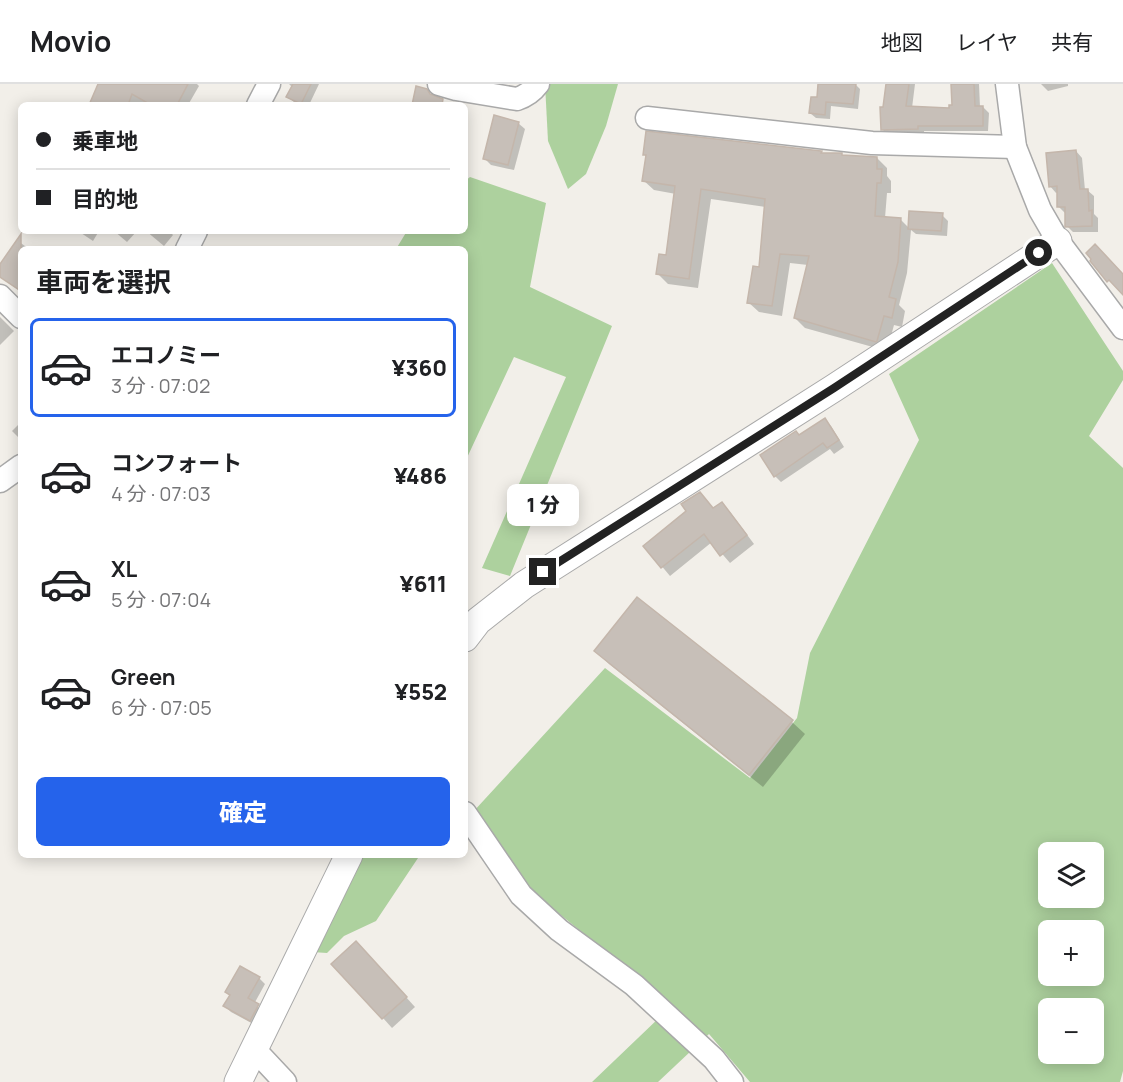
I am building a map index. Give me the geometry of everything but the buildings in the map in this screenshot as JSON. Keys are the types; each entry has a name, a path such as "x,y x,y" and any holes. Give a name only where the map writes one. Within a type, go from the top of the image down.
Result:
{"street":[{"path":"260,102 269,84"},
{"path":"449,92 517,99 533,91 538,84"},
{"path":"1007,84 1015,147 1040,210 1058,241 1123,328"},
{"path":"647,118 872,143 1015,147"},
{"path":"468,634 478,621 524,585 834,388 1058,241"},
{"path":"0,296 18,314"},
{"path":"0,481 18,468"},
{"path":"468,817 521,895 559,930 634,985 714,1059 732,1082"},
{"path":"238,1082 348,858"},
{"path":"254,1049 285,1082"}],"green space":[{"path":"545,84 618,84 606,126 586,174 568,189 548,141"},
{"path":"470,177 546,203 530,287 612,326 510,576 482,568 566,377 514,357 468,456 468,246 398,246 405,234 468,234 468,179"},
{"path":"1052,263 1123,371 1123,380 1089,436 1123,468 1123,1071 1120,1082 750,1082 709,1034 658,1082 592,1082 661,1016 615,959 530,890 473,812 605,668 750,778 797,718 810,653 919,440 889,374"},
{"path":"359,858 418,858 376,921 344,936 327,953 312,952"}],"route":[{"path":"543,572 834,388 1039,253"}]}
